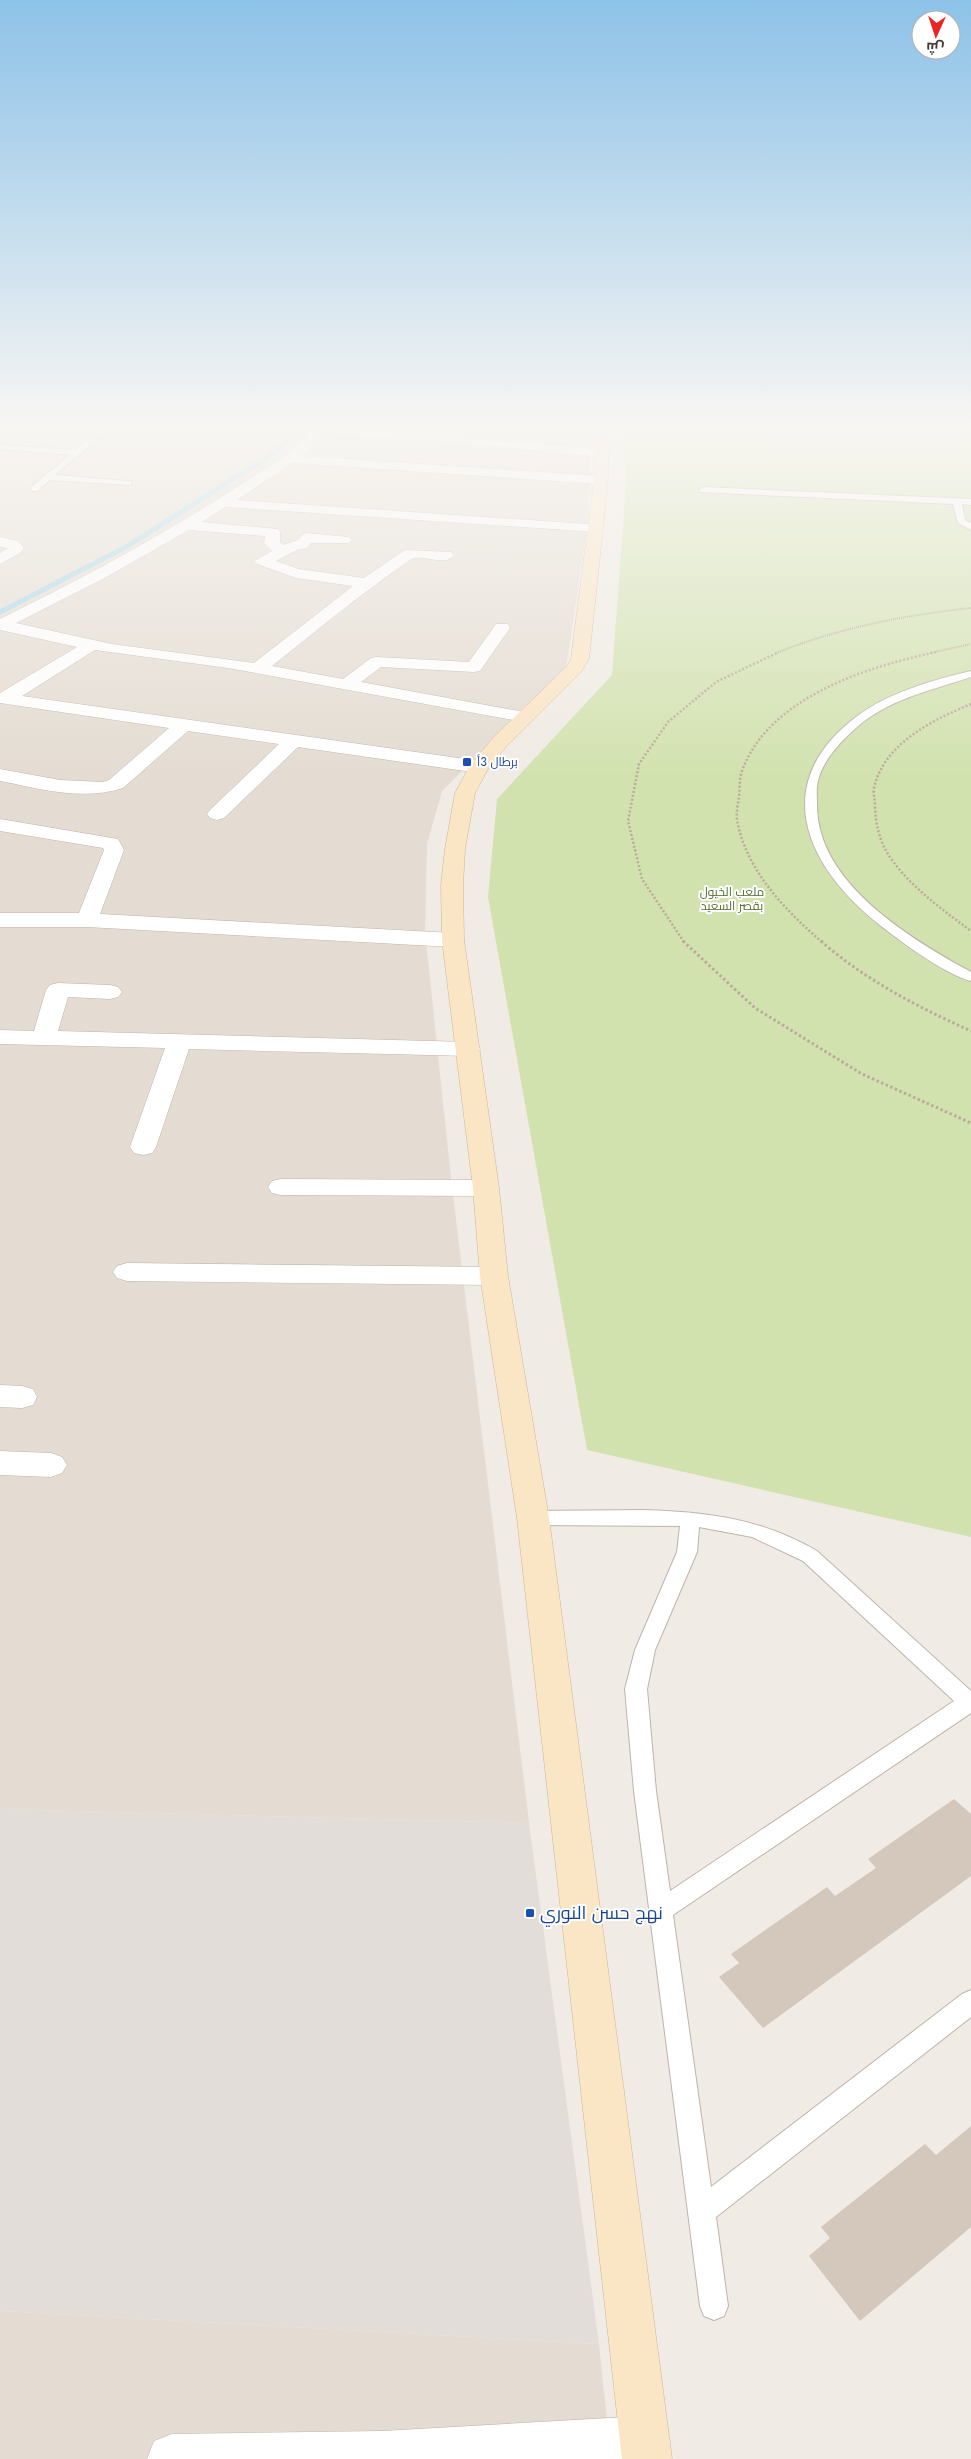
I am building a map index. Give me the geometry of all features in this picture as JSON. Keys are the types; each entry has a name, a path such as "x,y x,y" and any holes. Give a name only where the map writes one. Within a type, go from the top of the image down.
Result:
{"street":[{"path":"0,559 14,551 16,548 14,545"},
{"path":"0,625 100,575 152,545"},
{"path":"274,545 282,552"},
{"path":"302,545 294,545 262,561 296,573 367,583"},
{"path":"172,2459 646,2450 534,1518 494,1276 486,1188 453,940 452,886 459,822 465,793 479,767 524,717 569,674 580,660 594,545"},
{"path":"257,669 367,583 410,553 446,555"},
{"path":"0,625 92,645 257,669 524,717"},
{"path":"346,685 377,662 474,667 502,628"},
{"path":"3,698 92,645"},
{"path":"3,698 479,767"},
{"path":"0,775 89,790 108,788 116,784 185,724"},
{"path":"218,814 295,739"},
{"path":"0,825 111,843 114,850 87,920"},
{"path":"0,920 87,920 453,940"},
{"path":"44,1038 58,990 110,992"},
{"path":"0,1037 468,1049"},
{"path":"143,1147 179,1043"},
{"path":"281,1187 486,1188"},
{"path":"127,1272 494,1276"},
{"path":"0,1463 51,1466"}],"lane":[{"path":"971,674 902,696 860,720 828,749 812,781 811,822 828,862 864,906 918,948 971,977"},
{"path":"534,1518 654,1517 690,1520 751,1529 784,1541 810,1556 970,1703 661,1910"},
{"path":"690,1520 687,1552 645,1650 636,1689 645,1792 714,2306"},
{"path":"702,2211 971,2002"}],"path":[{"path":"971,608 935,612 852,628 778,652 716,682 668,722 639,764 628,821 642,879 685,944 756,1008 862,1074 971,1123"},
{"path":"971,704 949,712 913,733 887,760 874,788 875,824 892,859 926,897 971,931"}],"shaded area":[{"path":"0,545 584,545 566,668 442,791 427,844 425,932 451,1178 529,1823 0,1809"},
{"path":"0,1809 529,1823 599,2344 0,2311"},
{"path":"0,2311 599,2344 611,2459 0,2459"}],"green space":[{"name":"ملعب الخيول بقصر السعيد","path":"622,545 971,545 971,1537 587,1450 488,897 497,799 612,675"}],"building":[{"path":"954,1799 971,1814 971,1876 763,2028 719,1977 739,1963 731,1954 827,1887 835,1896 876,1868 868,1859"},
{"path":"971,2126 971,2227 860,2321 809,2256 830,2238 821,2227 925,2144 936,2155"}],"waterway":[{"path":"0,612 130,545"}],"place":[{"name":"برطال 3أ","path":"467,762"},
{"name":"نهج حسن النوري","path":"530,1913"}]}
